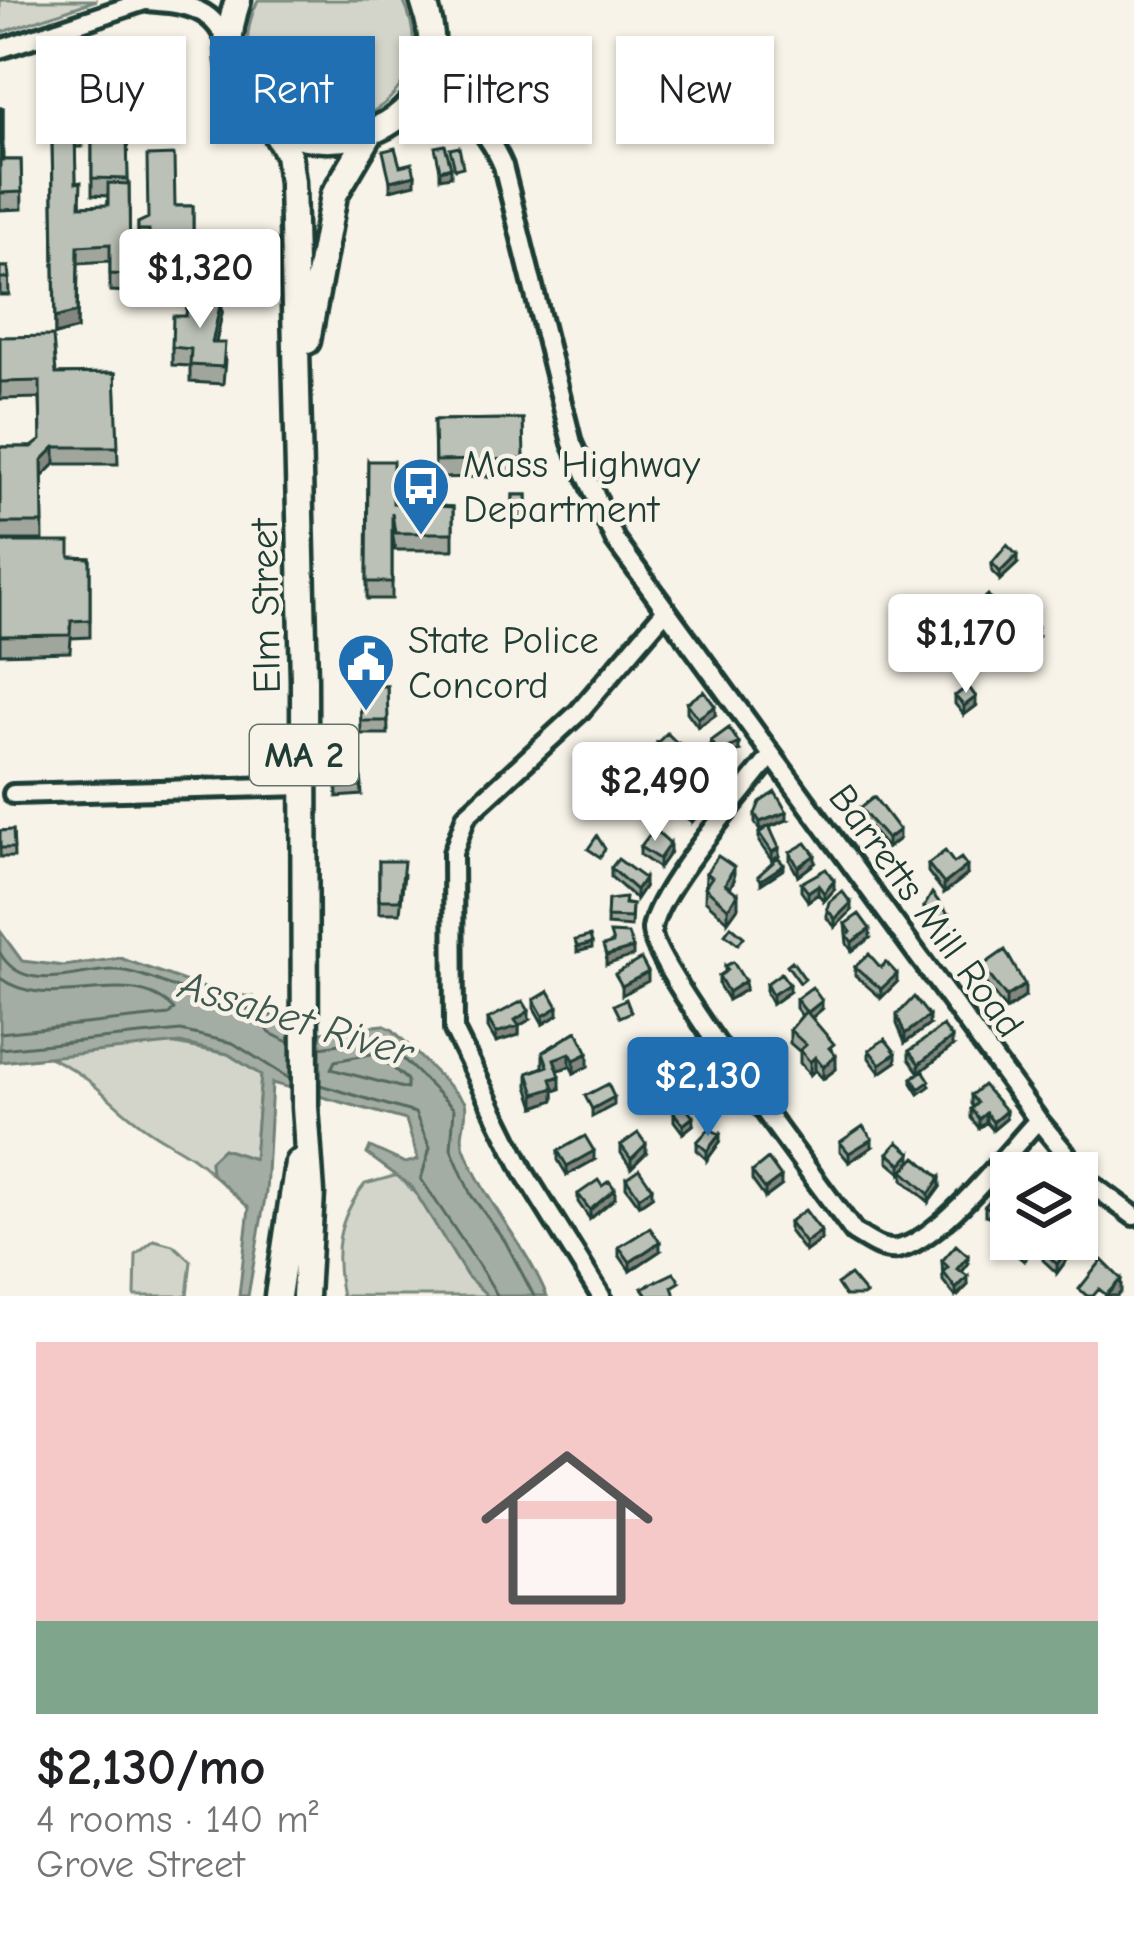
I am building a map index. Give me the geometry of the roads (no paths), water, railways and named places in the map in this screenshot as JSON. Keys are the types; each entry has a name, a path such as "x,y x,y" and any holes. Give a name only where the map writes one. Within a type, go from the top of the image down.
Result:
{"highway":[{"path":"234,36 238,0"},
{"path":"423,0 428,36"},
{"name":"Elm Street","path":"280,144 291,167 299,393 305,1107"},
{"name":"Elm Street","path":"299,393 329,214 341,178 363,144"},
{"name":"MA 2","path":"278,1296 305,1107"},
{"name":"MA 2","path":"304,1296 311,1193 305,1107"}],"street":[{"path":"0,50 148,0 171,1 208,15 225,36"},
{"name":"Barretts Mill Road","path":"493,144 510,184 565,416 591,494 615,540 1038,1120 1091,1184 1134,1216"},
{"path":"601,1296 525,1174 454,1030 453,853 466,816 579,712 665,610"},
{"path":"771,756 663,899 652,928 653,942 682,995 854,1232 882,1249 901,1249 930,1232 1038,1120"},
{"path":"13,794 304,786"}],"water":[{"path":"0,931 22,961 64,966 120,958 218,993 253,997 283,1028 303,1034 383,1025 393,1030 465,1102 464,1148 547,1296 488,1296 467,1276 412,1187 367,1154 370,1147 405,1163 418,1160 406,1120 272,1083 266,1192 248,1296 239,1296 249,1208 211,1173 210,1161 223,1149 254,1159 261,1075 228,1054 180,1043 0,1062"}],"place":[{"name":"Mass Highway Department","path":"421,537"},
{"name":"State Police Concord","path":"366,713"}],"water label":[{"name":"Assabet River","path":"296,1019"}]}
